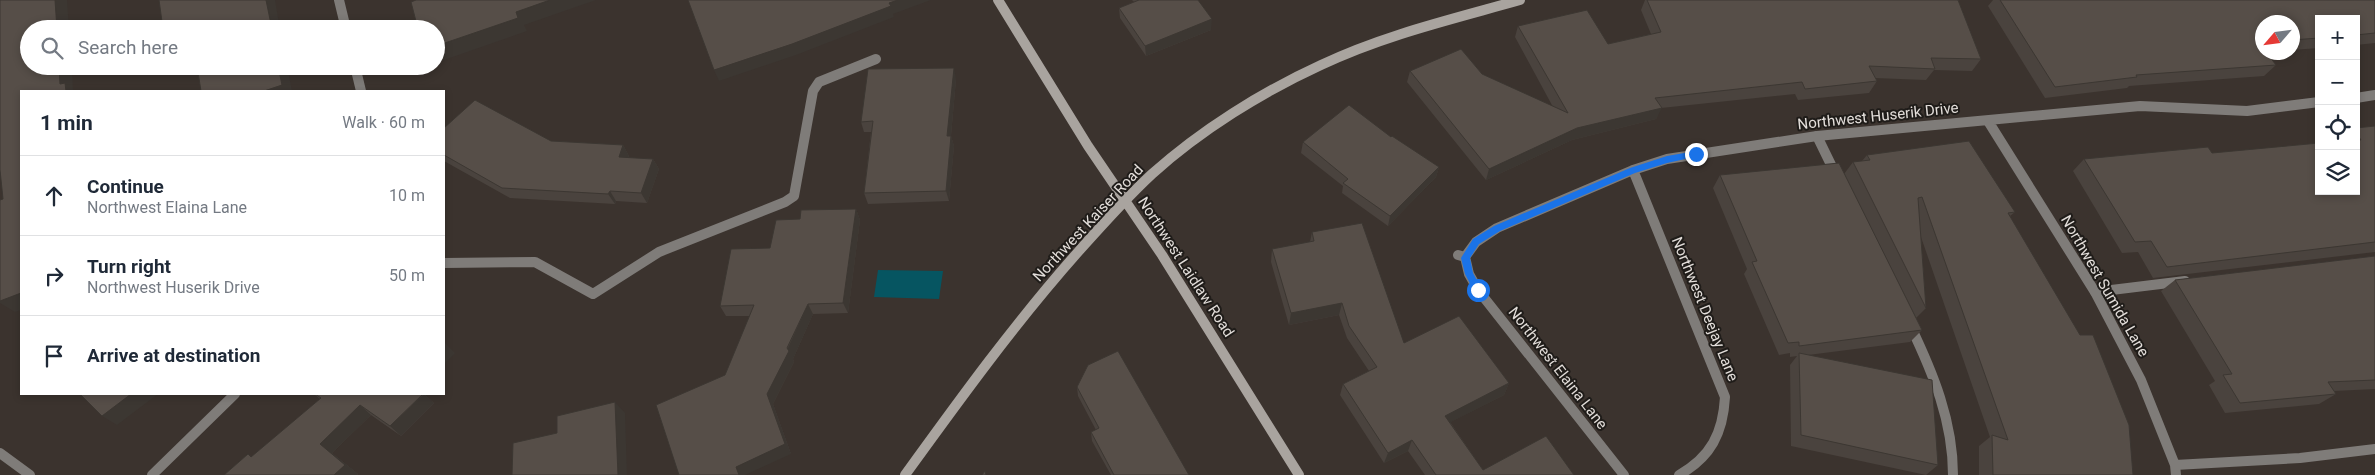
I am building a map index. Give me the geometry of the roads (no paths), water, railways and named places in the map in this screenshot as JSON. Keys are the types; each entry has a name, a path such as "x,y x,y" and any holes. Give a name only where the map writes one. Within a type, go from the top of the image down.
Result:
{"main road":[{"name":"Northwest Laidlaw Road","path":"998,0 1088,146 1167,264 1299,475"},
{"name":"Northwest Kaiser Road","path":"905,475 971,382 1024,316 1124,200 1165,163 1238,112 1296,77 1343,55 1520,0"}],"street":[{"path":"339,0 344,20"},
{"path":"445,263 535,262 593,294 659,252 785,202 794,196 813,91 819,82 876,59"},
{"path":"357,75 361,90"},
{"path":"2360,98 2375,96"},
{"name":"Northwest Huserik Drive","path":"1462,256 1476,242 1497,228 1633,170 1696,154 1817,136 2140,106 2247,111 2315,102"},
{"name":"Northwest Sumida Lane","path":"1988,121 2095,292 2141,380 2176,470"},
{"path":"1817,136 1842,188"},
{"name":"Northwest Deejay Lane","path":"1633,170 1725,397 1725,419 1717,441 1704,456 1679,475"},
{"name":"Northwest Elaina Lane","path":"1462,256 1478,290 1624,475"},
{"path":"2095,292 2191,280"},
{"path":"1903,311 1933,372 1954,446 1953,475"},
{"path":"152,475 235,395"},
{"path":"2176,470 2375,449"},
{"path":"0,453 30,475"}],"water":[{"path":"878,270 943,271 939,299 874,297"}]}
